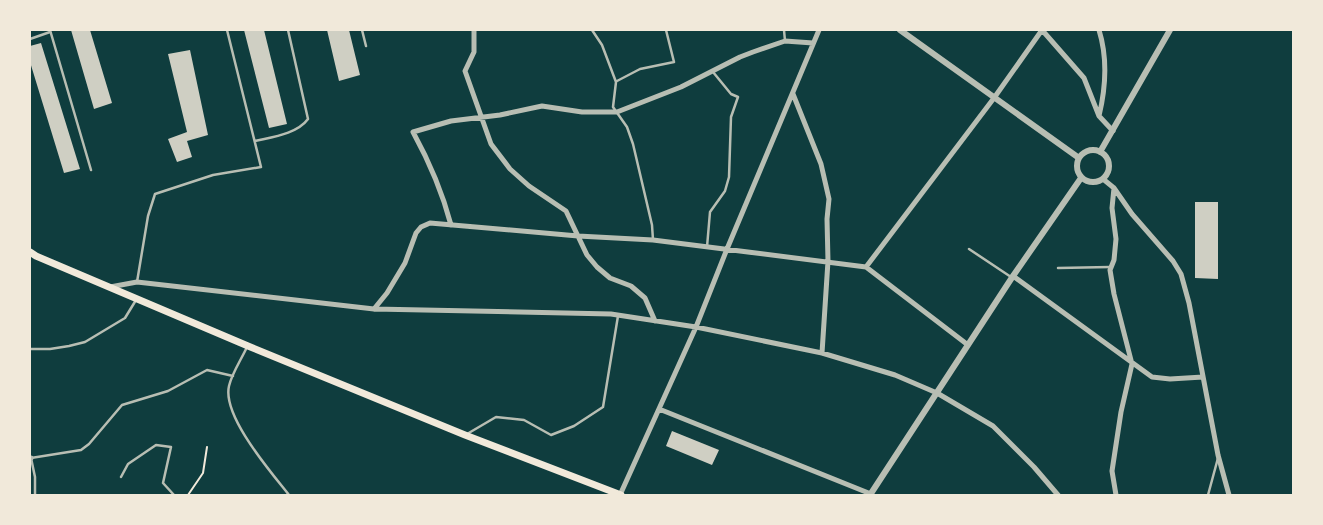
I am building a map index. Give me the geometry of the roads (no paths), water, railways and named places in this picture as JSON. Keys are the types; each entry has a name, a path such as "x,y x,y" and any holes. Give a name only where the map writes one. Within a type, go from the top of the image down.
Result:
{"main road":[{"path":"30,252 248,346 465,435 620,495"}],"street":[{"path":"474,30 474,52 465,71 491,144 510,169 528,186 566,211 587,255 610,278 631,286 645,298 655,321"},
{"path":"620,495 696,327 820,30"},
{"path":"900,30 1079,158"},
{"path":"866,267 994,98 1042,30 1084,78 1099,116 1113,131"},
{"path":"1099,30 1105,72 1104,92 1099,116"},
{"path":"1100,152 1170,30"},
{"path":"451,225 445,201 432,168 413,132 451,121 542,106 582,112 617,112 680,86 740,57 785,41 814,43"},
{"path":"793,94 821,164 829,199 827,219 828,261 822,353"},
{"path":"1087,151 1100,152 1106,157 1108,162 1108,172 1103,179 1091,182 1081,178 1076,168 1079,158 1087,151"},
{"path":"659,409 871,494 1012,277 1081,178"},
{"path":"1103,179 1114,188 1132,214 1181,274 1189,303 1218,456 1229,495"},
{"path":"1114,188 1112,208 1116,239 1114,260 1110,270 1114,294 1132,364 1121,412 1112,471 1116,495"},
{"path":"374,308 387,293 404,264 416,233 421,227 430,223 578,236 653,240 866,267 968,345"},
{"path":"1012,277 1152,377 1170,379 1203,377"},
{"path":"109,287 137,282 374,308 619,315 696,327 822,353 895,375 937,394 993,426 1034,467 1058,495"}],"lane":[{"path":"137,282 148,216 155,194 213,175 261,167 227,30"},
{"path":"255,141 283,134 303,126 308,119 288,30"},
{"path":"362,30 366,46"},
{"path":"592,30 602,45 616,82 613,107 627,126 633,144 652,225 653,240"},
{"path":"616,82 640,69 674,62 666,30"},
{"path":"784,30 785,41"},
{"path":"30,39 50,31 91,170"},
{"path":"707,247 710,212 725,191 729,177 731,117 738,98 731,94 712,70"},
{"path":"969,249 1012,277"},
{"path":"1058,268 1112,267"},
{"path":"30,349 50,349 84,342 125,318 136,299"},
{"path":"465,435 496,417 524,420 551,435 574,426 603,407 619,315"},
{"path":"248,346 233,376 228,393 230,403 250,443 289,495"},
{"path":"35,495 36,477 30,458 81,450 89,444 122,405 168,392 207,370 233,376"},
{"path":"122,476 128,464 156,445 171,447 163,482 174,495"},
{"path":"1208,495 1218,456"}]}
